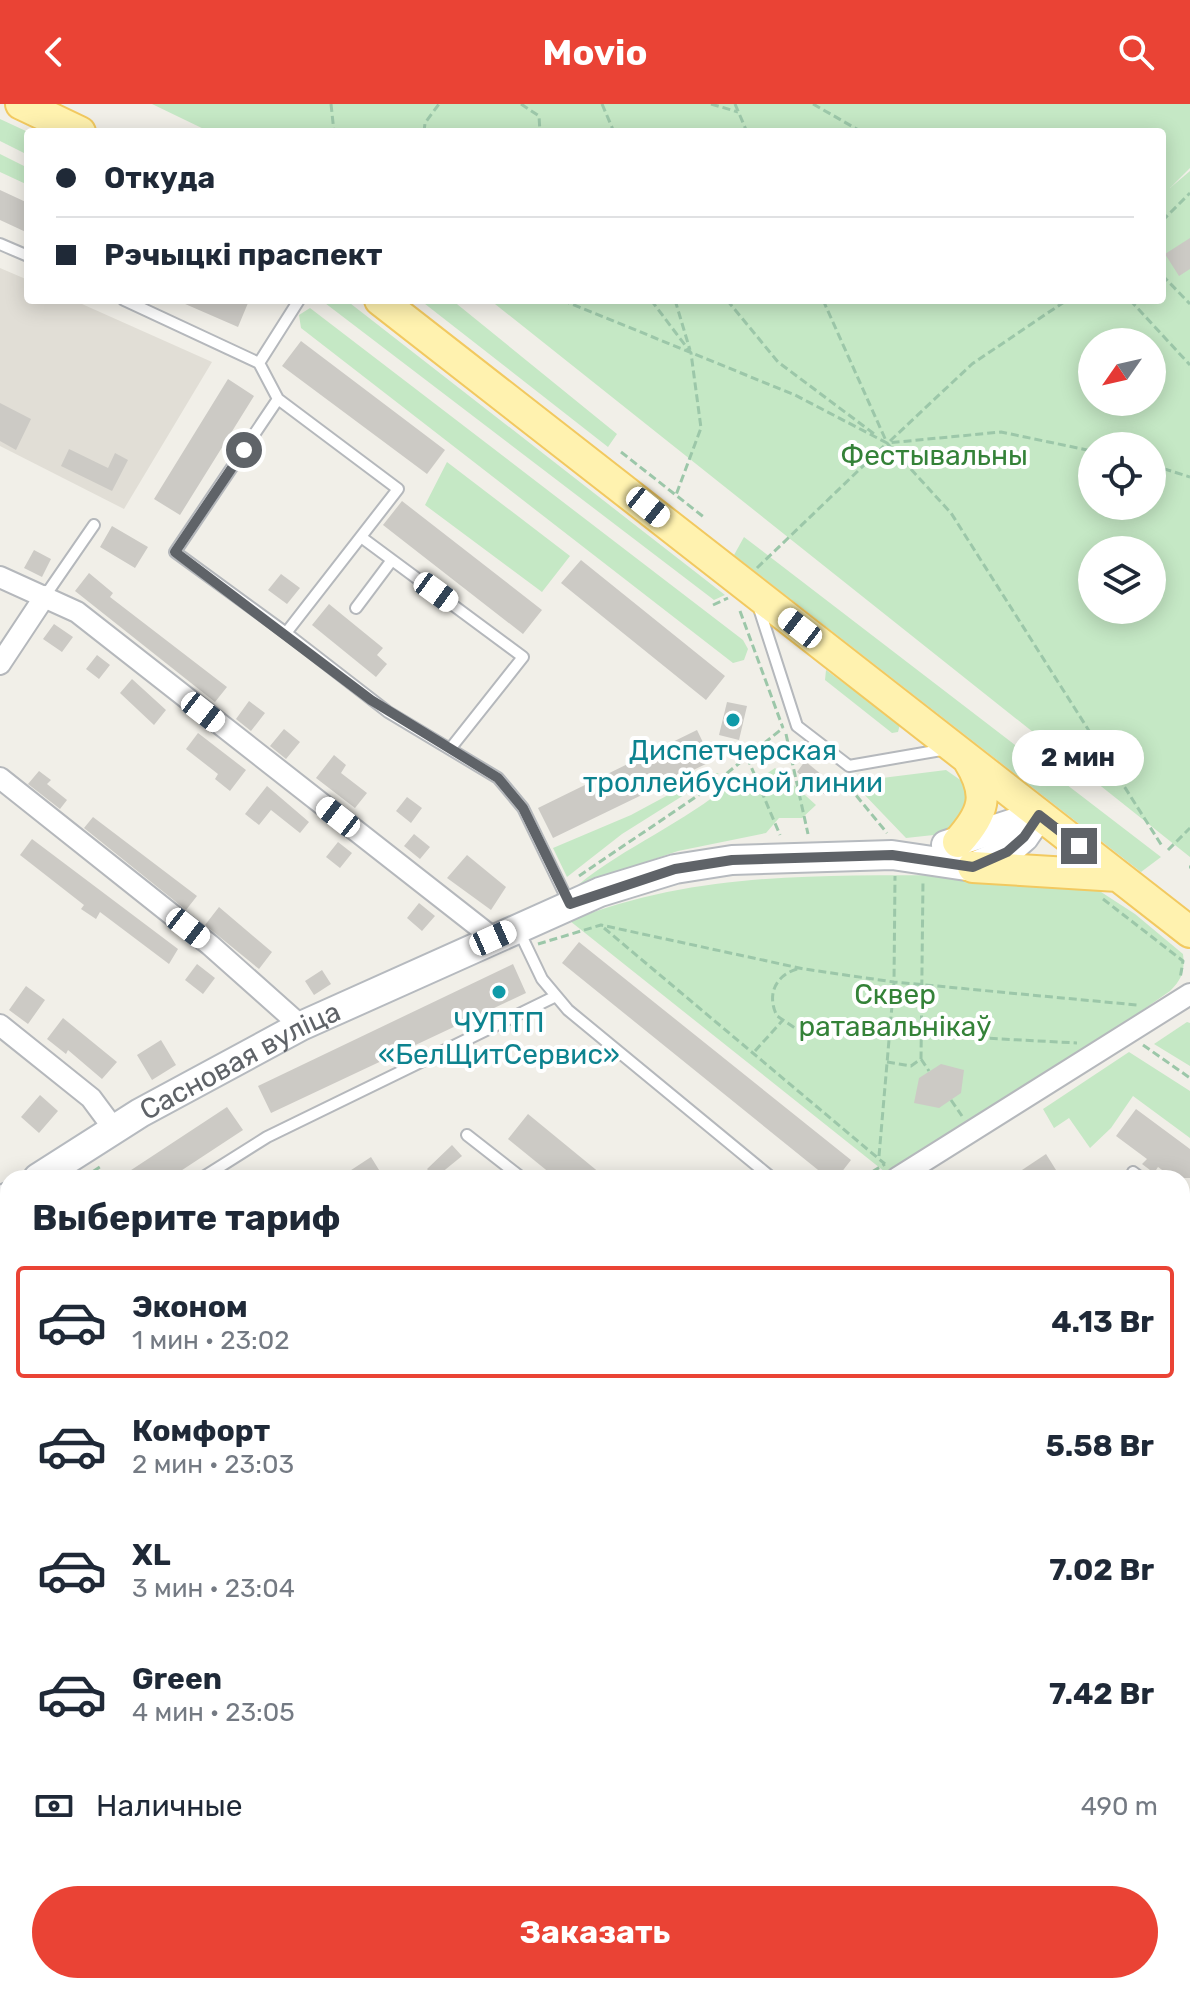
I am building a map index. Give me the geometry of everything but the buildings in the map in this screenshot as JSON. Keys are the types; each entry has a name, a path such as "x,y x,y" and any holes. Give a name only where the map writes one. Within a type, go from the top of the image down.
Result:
{"main road":[{"path":"21,104 72,128"},
{"path":"385,304 745,592 961,752 1039,815 1106,884 1190,932"},
{"path":"961,752 982,781 983,797 970,828 965,854 1106,884"},
{"name":"Сасновая вуліца","path":"57,1170 114,1129 223,1065 301,1026 511,936 567,897 675,869 732,860 910,869 965,854 1039,815"}],"street":[{"path":"0,577 77,612 511,936"},
{"path":"0,664 45,596"},
{"path":"0,778 210,945 301,1026"},
{"path":"893,1170 1185,986"},
{"path":"0,1025 91,1098 114,1129"}],"lane":[{"path":"0,244 24,254"},
{"path":"133,304 259,363 278,399 398,489 286,633"},
{"path":"259,363 296,304"},
{"path":"278,399 175,552 286,633 353,688 498,778 515,798 542,842 567,897"},
{"path":"45,596 94,525"},
{"path":"361,537 523,657 450,749"},
{"path":"356,608 392,560"},
{"path":"745,592 797,726 849,766 961,752"},
{"path":"511,936 554,997 762,1170"},
{"path":"215,1170 267,1137 554,997"},
{"path":"467,1135 512,1170"}],"path":[{"path":"331,104 334,128"},
{"path":"426,128 439,104"},
{"path":"521,104 539,116 540,128"},
{"path":"602,104 612,128"},
{"path":"711,104 738,112"},
{"path":"735,104 745,128"},
{"path":"813,104 855,128"},
{"path":"1166,217 1190,193"},
{"path":"1166,279 1190,304"},
{"path":"572,304 795,395 887,443 1001,432 1078,448"},
{"path":"654,304 691,353"},
{"path":"676,304 691,353 701,428 676,495"},
{"path":"730,304 778,362 887,443 951,513 1162,846"},
{"path":"825,304 887,443"},
{"path":"713,605 745,592 887,443 972,364 1061,304"},
{"path":"1134,304 1190,365"},
{"path":"621,452 705,518"},
{"path":"1166,469 1190,477"},
{"path":"745,592 783,728 808,834"},
{"path":"567,897 596,862 706,790 783,728"},
{"path":"747,757 780,835"},
{"path":"847,783 888,834"},
{"path":"1168,850 1190,828"},
{"path":"879,1156 894,982 910,869"},
{"path":"910,869 922,984 921,1059 929,1071"},
{"path":"1106,884 1183,961 1185,986"},
{"path":"511,936 541,945 601,925 804,969 894,982 1144,1005"},
{"path":"601,925 879,1156 890,1170"},
{"path":"804,969 783,975 774,988 772,1003 782,1021 795,1028 1080,1043"},
{"path":"754,1052 782,1021"},
{"path":"1137,1040 1190,1078"},
{"path":"887,1062 911,1066 921,1059"},
{"path":"951,1100 962,1116"},
{"path":"94,1170 106,1162"}],"shaded area":[{"path":"0,268 24,278 24,304 82,304 212,362 124,509 0,446"}],"green space":[{"name":"Фестывальны","path":"152,104 1190,104 1190,168 1170,188 1190,171 1190,857 495,304 1166,304 1166,128 202,128"},
{"path":"0,119 24,130 24,153 0,141"},
{"path":"0,154 24,166 24,183 0,172"},
{"path":"326,304 351,304 725,595 714,600"},
{"path":"425,304 457,304 617,434 608,447"},
{"path":"310,308 743,640 748,649 744,660 733,663 301,328 299,315"},
{"path":"447,462 570,556 542,592 425,505"},
{"path":"744,537 1161,857 1141,872 734,555"},
{"path":"826,670 900,724 898,732 892,733 825,680"},
{"path":"775,768 816,805 802,818 779,818 766,833 678,851 578,885 731,783 742,791"},
{"path":"946,770 969,786 970,811 952,833 906,838 858,788 882,778"},
{"path":"709,773 719,773 622,834 567,877 553,848 631,815"},
{"name":"Сквер ратавальнікаў","path":"950,875 1098,890 1135,914 1183,954 1183,970 1170,991 1077,1056 888,1170 882,1170 570,921 664,893 711,885 852,876"},
{"path":"1190,1023 1190,1066 1154,1044"},
{"path":"1129,1052 1190,1091 1190,1138 1133,1096 1111,1128 1090,1148 1069,1118 1054,1128 1043,1109"}],"place":[{"name":"Диспетчерская троллейбусной линии","path":"733,720"},
{"name":"ЧУПТП «БелЩитСервис»","path":"499,992"}],"route":[{"path":"244,450 175,552 286,633 353,688 498,778 523,808 559,876 570,904 675,869 732,860 892,855 973,867 1007,852 1024,837 1039,815 1079,846"}]}
